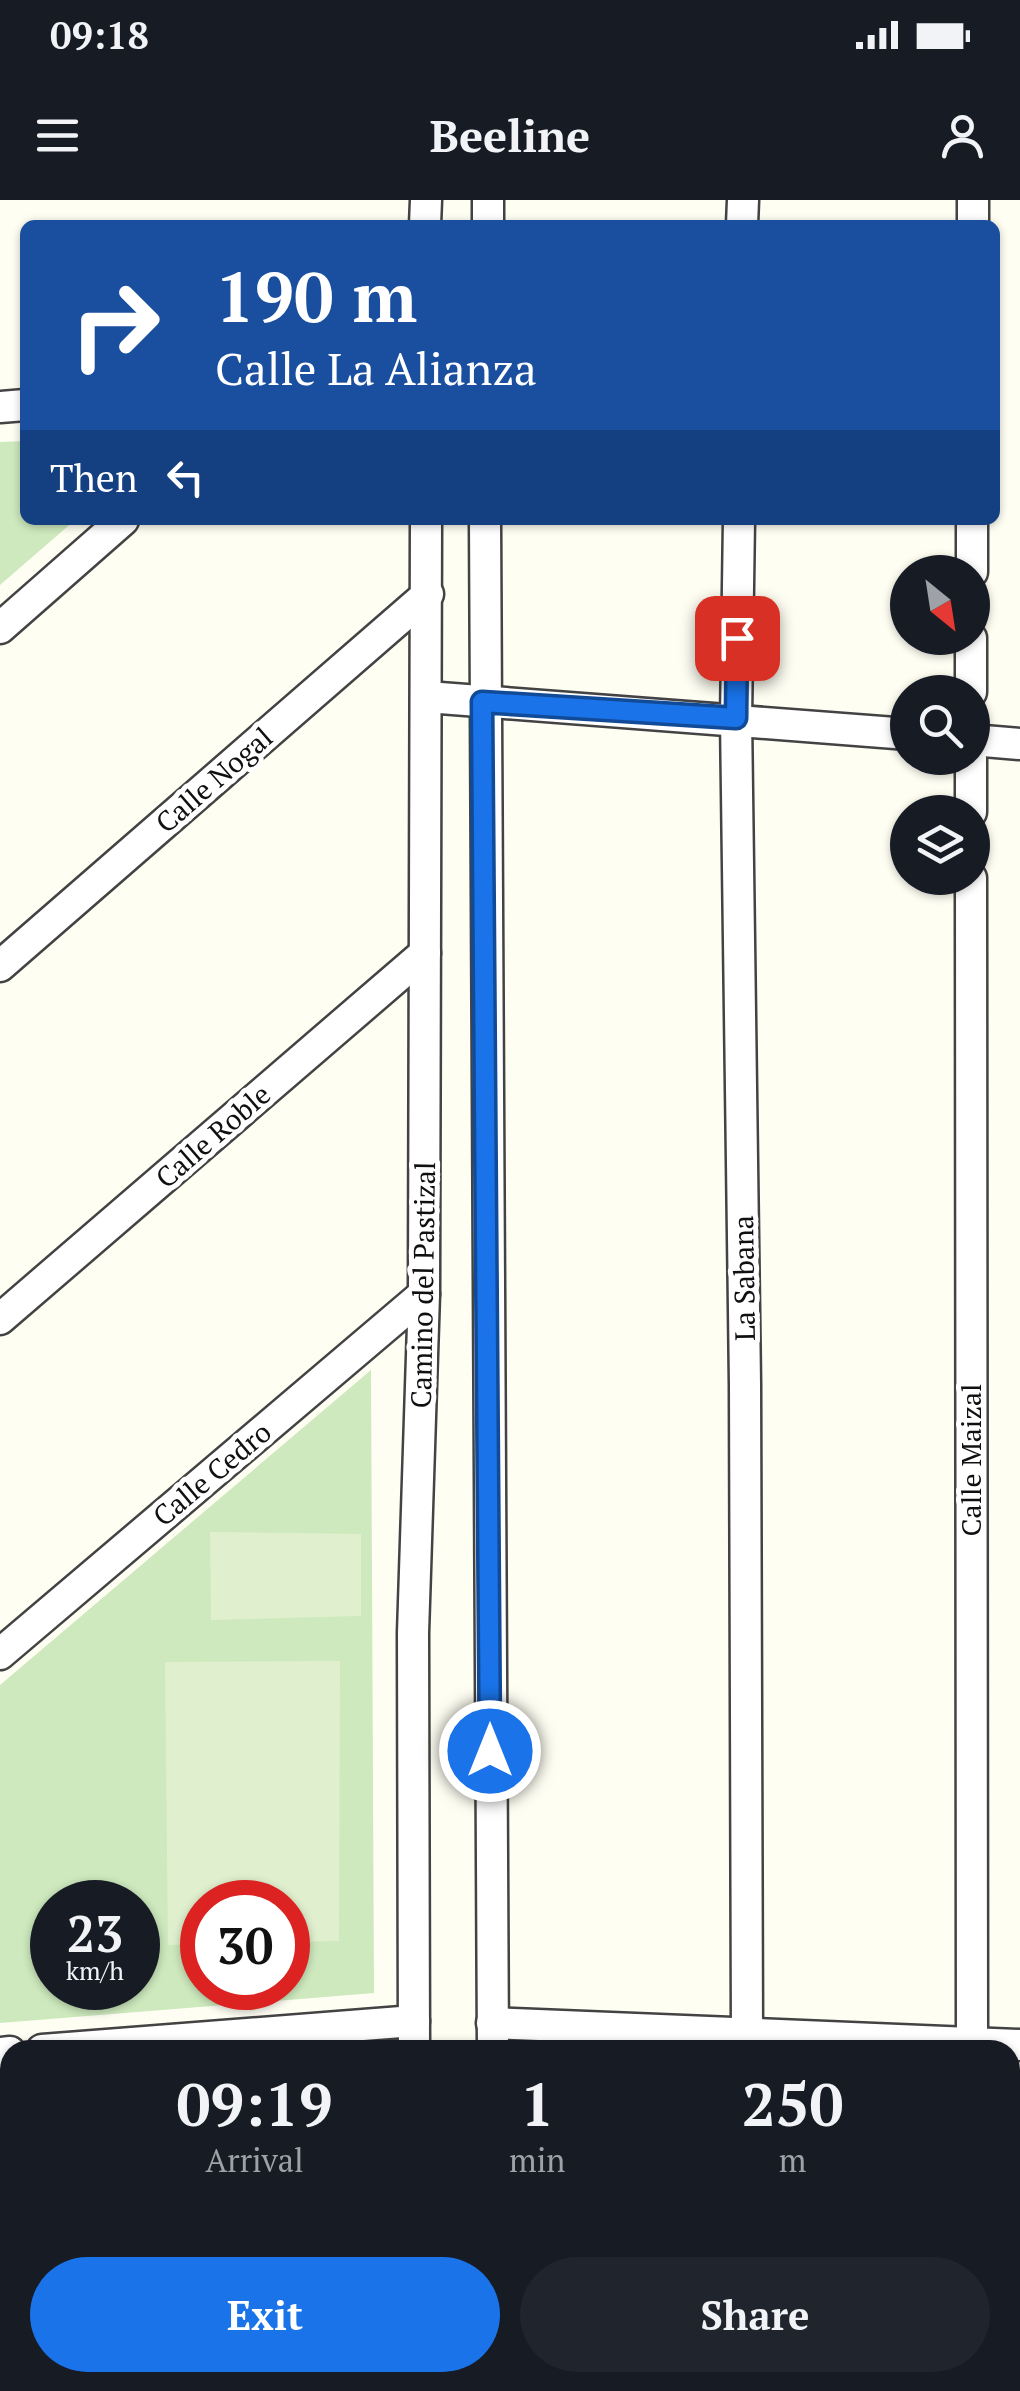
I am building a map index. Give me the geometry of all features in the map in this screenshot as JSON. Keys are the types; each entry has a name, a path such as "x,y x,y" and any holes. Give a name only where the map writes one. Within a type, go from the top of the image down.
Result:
{"street":[{"path":"0,628 117,525"},
{"name":"Camino del Pastizal","path":"414,2036 414,1633 424,1294 426,525"},
{"path":"484,525 492,2037 747,2036 770,2040"},
{"name":"La Sabana","path":"738,525 736,718 746,1404 747,2036"},
{"path":"972,525 972,555"},
{"name":"Calle Nogal","path":"0,966 428,594"},
{"path":"427,696 890,732"},
{"path":"990,742 1020,744"},
{"name":"Calle Maizal","path":"971,895 972,2040"},
{"name":"Calle Roble","path":"0,1320 425,953"},
{"name":"Calle Cedro","path":"0,1654 424,1294"},
{"path":"308,2040 414,2036"}],"green space":[{"path":"20,441 20,525 69,525 0,585 0,442"},
{"path":"371,1370 374,1993 310,1998 310,1880 180,1880 180,2009 0,2023 0,1685"},
{"path":"210,1532 361,1534 361,1616 211,1620"},
{"path":"340,1661 339,1941 310,1942 310,1880 180,1880 180,1945 168,1945 165,1662"}],"route":[{"path":"490,1751 482,702 736,718 737,638"}]}
